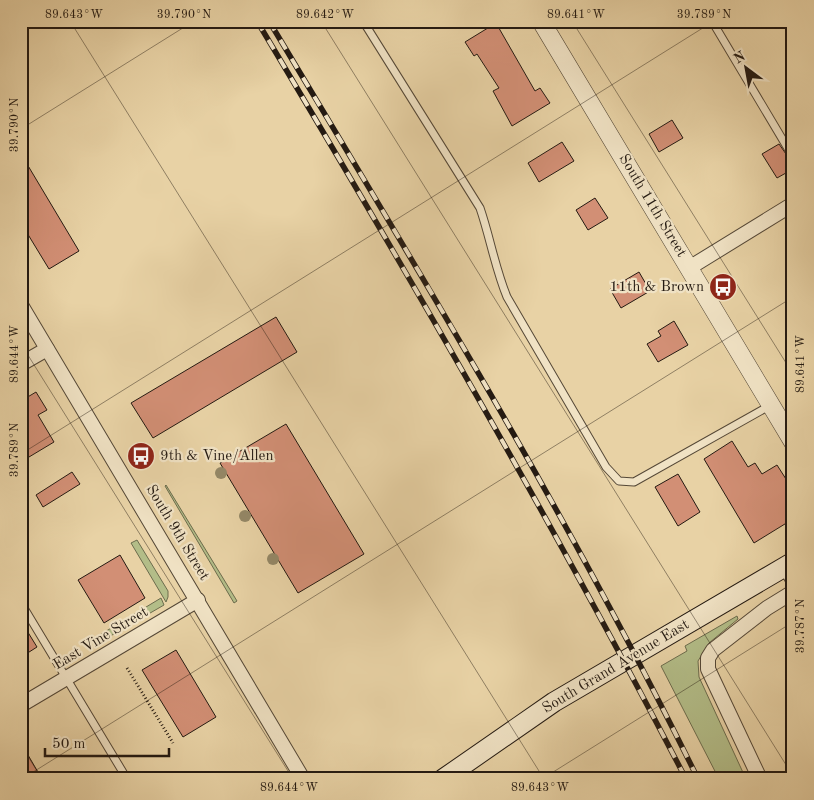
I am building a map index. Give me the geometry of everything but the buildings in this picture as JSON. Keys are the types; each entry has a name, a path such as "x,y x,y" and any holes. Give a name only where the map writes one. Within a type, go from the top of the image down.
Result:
{"main road":[{"name":"South Grand Avenue East","path":"443,779 554,702 790,570"}],"street":[{"name":"South 11th Street","path":"541,21 793,442"},
{"path":"689,268 793,204"},
{"name":"South 9th Street","path":"21,305 303,779"},
{"path":"21,364 47,349"},
{"path":"760,779 708,669 708,658 713,650 767,608 793,592"},
{"name":"East Vine Street","path":"21,705 198,600"}],"lane":[{"path":"363,21 480,208 489,235 498,274 507,297 606,467 619,481 634,482 771,405"},
{"path":"712,21 793,157"},
{"path":"21,602 127,779"}],"path":[{"path":"127,668 173,743"}],"green space":[{"path":"165,486 237,601 234,603"},
{"path":"137,540 168,591 166,602 131,543"},
{"path":"161,598 164,605 100,642 95,642 93,639"},
{"path":"737,616 738,619 709,643 698,661 699,677 746,779 719,779 661,666 687,651 685,646"}],"railway":[{"path":"257,21 368,208 531,491 686,779"},
{"path":"269,21 436,301 545,490 598,585 698,779"}],"place":[{"name":"11th & Brown","path":"723,287"},
{"name":"9th & Vine/Allen","path":"141,456"}]}
